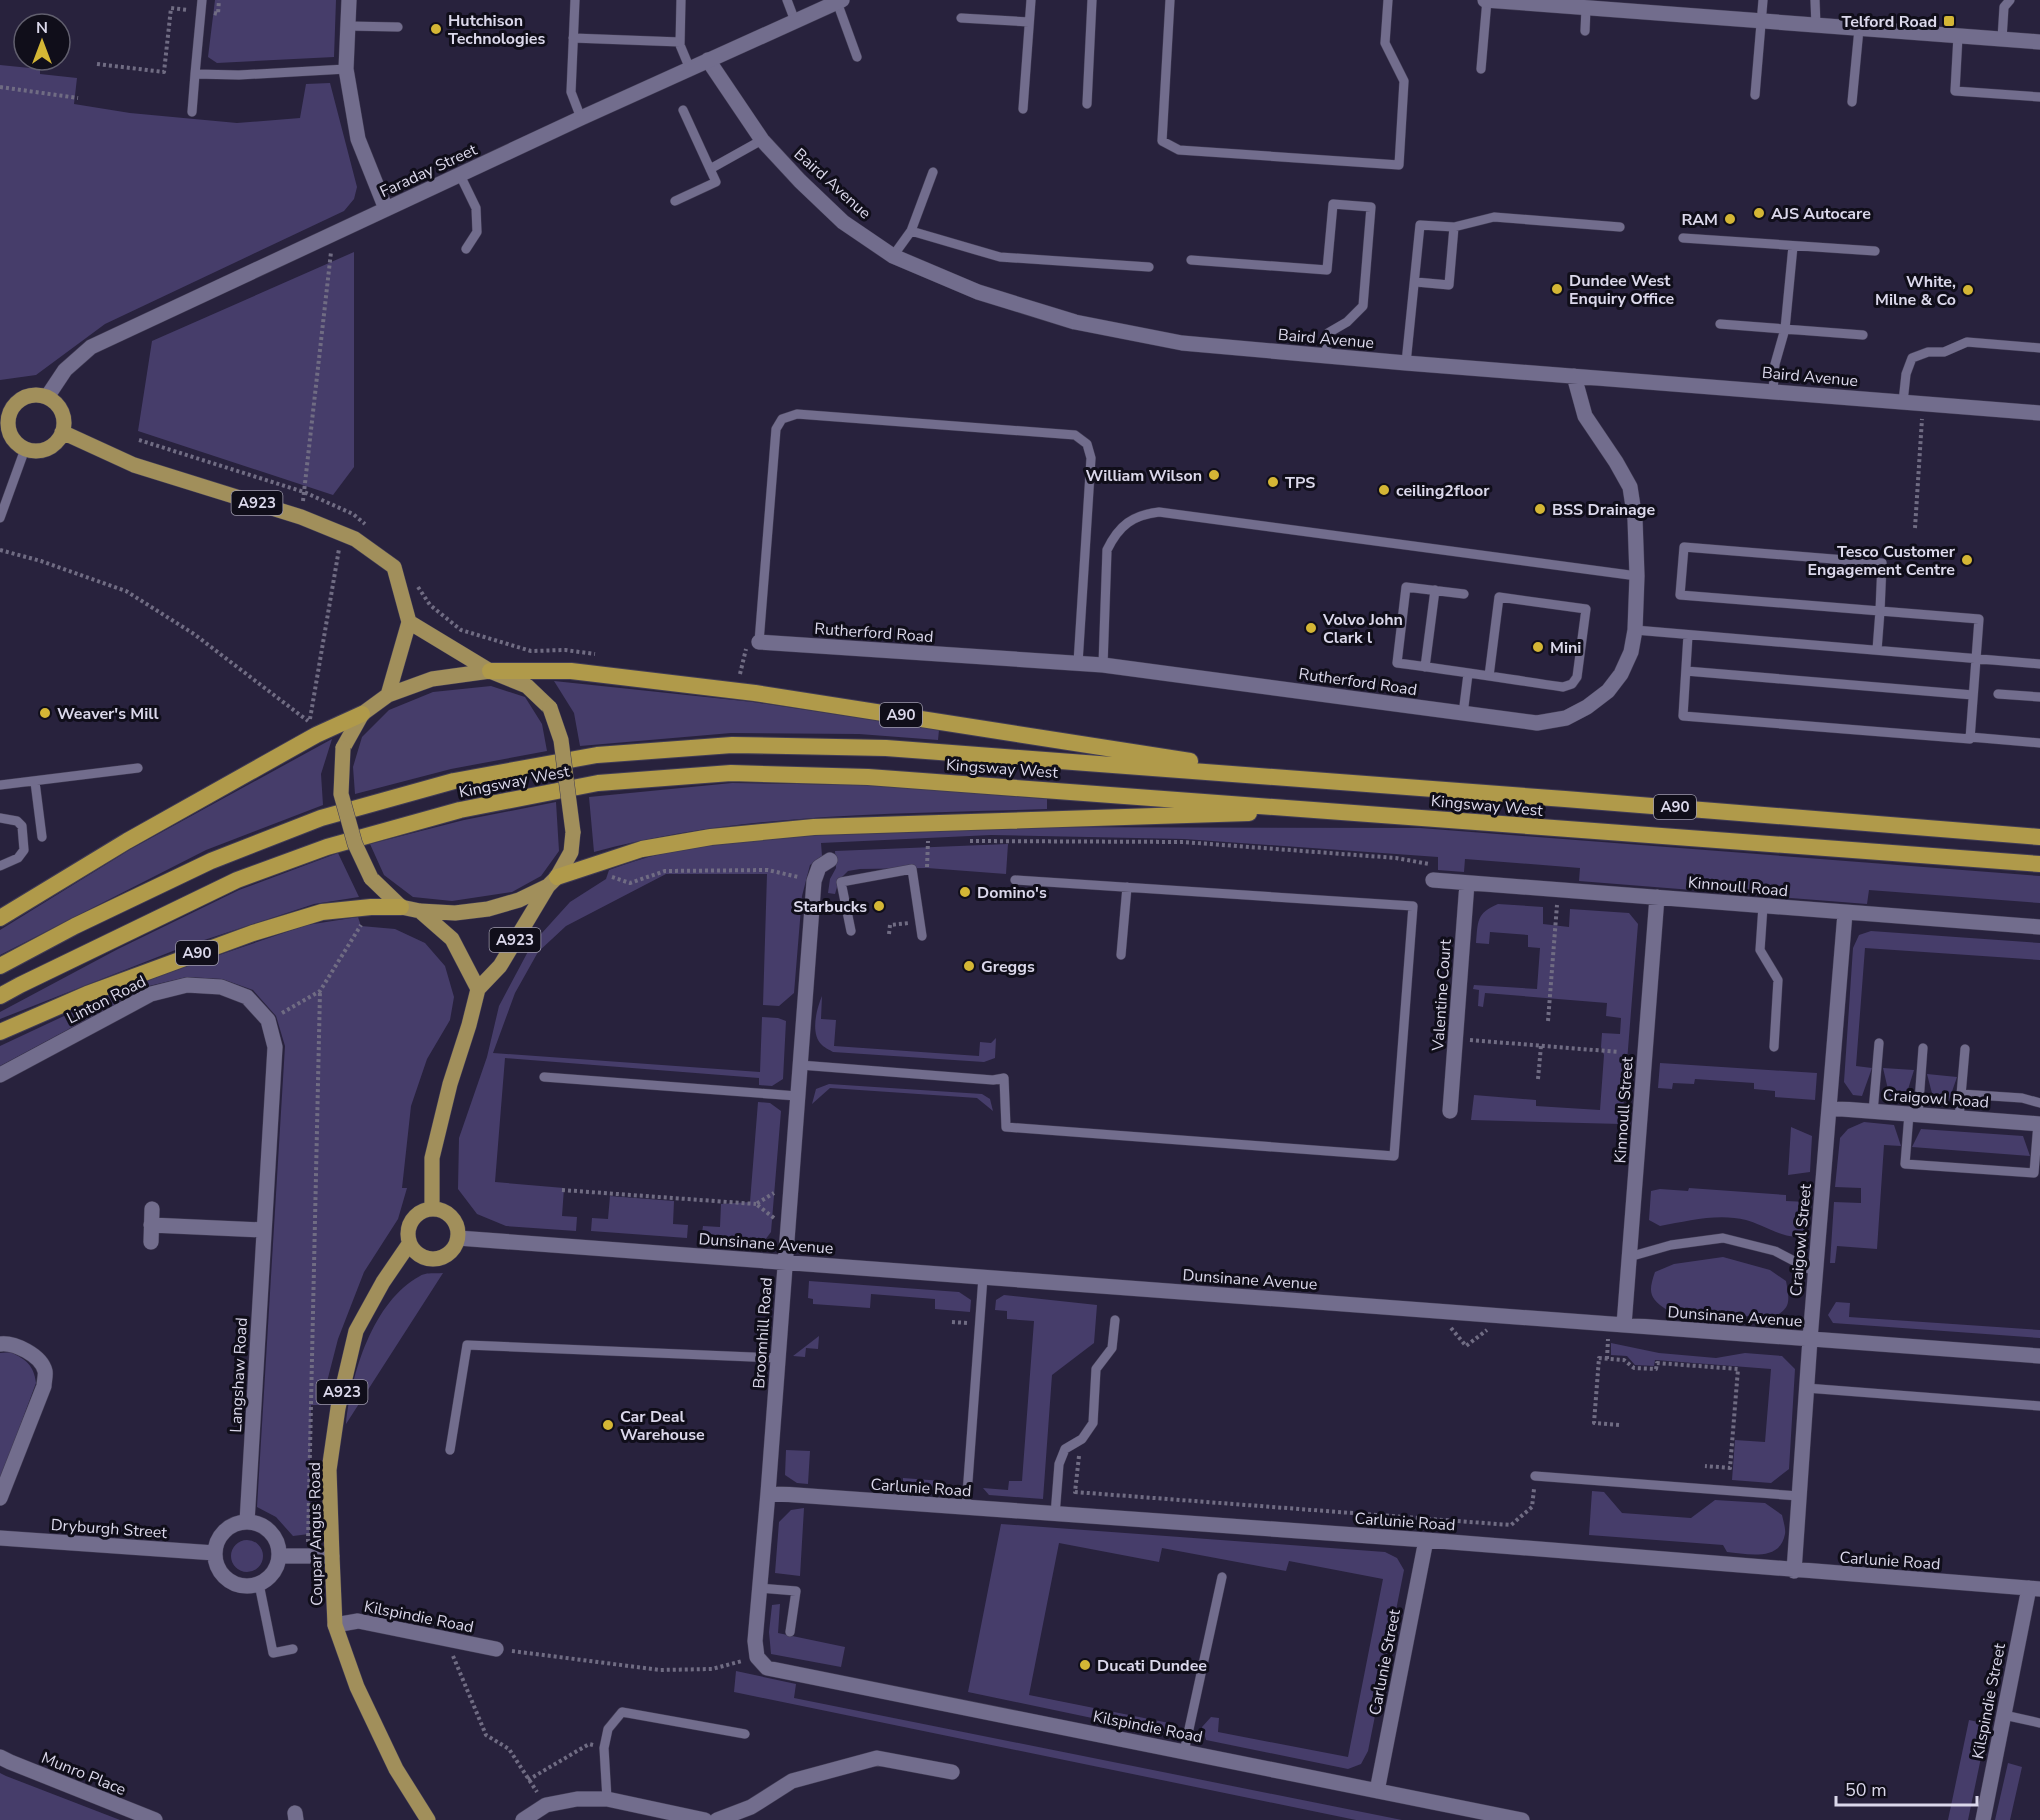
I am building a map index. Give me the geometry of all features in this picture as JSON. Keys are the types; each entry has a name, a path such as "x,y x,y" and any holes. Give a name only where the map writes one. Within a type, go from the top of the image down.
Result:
{"highway":[{"name":"A90","path":"490,671 571,671 755,693 1309,779"},
{"path":"0,918 313,728 362,714"},
{"name":"Kingsway West","path":"0,966 75,926 211,861 321,818 454,781 597,755 732,745 886,748 2040,837"},
{"name":"Kingsway West","path":"0,996 237,880 327,847 460,810 598,783 731,773 868,777 1340,810 1573,830 2040,864"},
{"name":"A90","path":"552,882 642,849 711,837 814,827 1340,810"},
{"name":"A90","path":"0,1032 87,994 253,933 322,912 371,907 401,907"}],"main road":[{"path":"28,396 46,397 55,403 61,412 64,422 62,432 58,440 43,450 25,449 10,435 5,412 20,399 28,396"},
{"name":"A923","path":"62,432 134,465 301,517 355,539 394,567 409,622"},
{"path":"388,695 409,622 490,671 527,686 550,708 561,741 573,832 571,852 552,882 519,900 488,909 455,913 420,911 401,907 371,878 355,844 341,794 343,748 362,714 388,695 432,679 490,671"},
{"name":"A923","path":"432,1208 432,1158 450,1084 478,989 500,966 552,882"},
{"path":"420,911 452,939 478,989"},
{"path":"409,1244 420,1256 436,1259 450,1252 458,1238 458,1229 449,1214 432,1208"},
{"name":"Coupar Angus Road","path":"428,1820 396,1769 361,1696 335,1624 329,1470 338,1408 356,1330 383,1282 409,1244 408,1228 411,1220 416,1214 432,1208"}],"street":[{"path":"348,0 346,69 358,139 386,209"},
{"path":"1486,0 2040,42"},
{"name":"Faraday Street","path":"46,397 65,370 91,347 581,118 840,1"},
{"name":"Baird Avenue","path":"708,60 762,140 843,222 893,256 978,292 1075,322 1182,343 2040,413"},
{"name":"Rutherford Road","path":"759,642 1103,665 1537,723 1566,718 1587,707 1608,691 1622,674 1631,652 1635,630 1637,576 1635,519 1630,487 1585,416 1574,376"},
{"path":"814,881 819,867 830,860"},
{"name":"Kinnoull Road","path":"1433,879 2040,927"},
{"name":"Broomhill Road","path":"762,1662 755,1641 814,881"},
{"name":"Valentine Court","path":"1450,1111 1467,883"},
{"name":"Kinnoull Street","path":"1624,1326 1657,897"},
{"name":"Craigowl Street","path":"1794,1571 1806,1388 1845,913"},
{"name":"Linton Road","path":"0,1075 152,994 187,985 221,987 248,997 268,1020 275,1047"},
{"name":"Langshaw Road","path":"247,1522 275,1047"},
{"name":"Craigowl Road","path":"1829,1108 2039,1123"},
{"path":"151,1242 152,1209"},
{"path":"151,1225 264,1230"},
{"name":"Dunsinane Avenue","path":"458,1238 2040,1356"},
{"path":"0,1344 8,1343 36,1357 45,1370 44,1386 0,1498"},
{"name":"Carlunie Road","path":"768,1493 1426,1540 2035,1589"},
{"path":"247,1522 266,1528 273,1535 280,1556 274,1573 259,1584 249,1587 229,1581 216,1564 215,1553 221,1535 228,1528 247,1522"},
{"name":"Dryburgh Street","path":"0,1538 215,1553"},
{"name":"Carlunie Street","path":"1377,1791 1426,1540"},
{"path":"280,1556 332,1556"},
{"name":"Kilspindie Street","path":"1983,1820 2004,1715 2035,1589"},
{"name":"Kilspindie Road","path":"335,1624 358,1622 496,1649"},
{"name":"Kilspindie Road","path":"762,1662 1184,1752 1522,1820"},
{"name":"Munro Place","path":"0,1757 155,1820"},
{"path":"717,1820 751,1807 792,1781 877,1758 952,1772"},
{"path":"523,1820 546,1805 577,1799 607,1799 705,1820"}],"lane":[{"path":"192,112 202,0"},
{"path":"575,0 571,92 581,118"},
{"path":"681,0 680,42 690,69"},
{"path":"787,0 795,21"},
{"path":"1023,109 1031,0"},
{"path":"1087,104 1092,0"},
{"path":"1170,0 1162,141 1179,150 1399,165 1404,81 1385,43 1388,0"},
{"path":"1481,69 1486,0"},
{"path":"1755,95 1763,0"},
{"path":"1815,0 1816,26"},
{"path":"2002,39 2004,7 2010,0"},
{"path":"840,1 857,57"},
{"path":"1585,31 1586,8"},
{"path":"961,18 1029,22"},
{"path":"348,26 398,27"},
{"path":"1852,102 1858,29"},
{"path":"1958,36 1955,91 2040,97"},
{"path":"573,38 680,42"},
{"path":"195,74 239,75 346,69"},
{"path":"675,201 716,183 683,110"},
{"path":"710,169 762,140"},
{"path":"893,256 911,231 933,172"},
{"path":"460,175 476,208 477,232 466,249"},
{"path":"1191,260 1327,270 1333,204 1371,207 1363,306 1347,322 1328,333 1326,356"},
{"path":"1406,363 1420,225 1454,227 1494,217 1620,227"},
{"path":"1416,282 1449,285 1454,227"},
{"path":"911,231 1000,257 1149,267"},
{"path":"1683,238 1875,251"},
{"path":"1773,391 1775,364 1785,329 1793,246"},
{"path":"1720,324 1863,335"},
{"path":"1904,402 1906,374 1912,358 1928,352 1944,352 1967,342 2040,348"},
{"path":"759,642 776,429 782,419 797,414 1075,435 1088,444 1091,458 1078,663"},
{"path":"0,518 25,449"},
{"path":"1103,665 1107,550 1114,536 1124,525 1142,514 1159,512 1637,576"},
{"path":"1877,650 1880,610 1882,562 1684,547 1680,595 1880,610 1979,619 1970,737"},
{"path":"1464,594 1406,587 1397,663 1563,687 1572,684 1577,677 1586,609 1499,597 1489,676"},
{"path":"1425,667 1435,591"},
{"path":"1635,630 2040,664"},
{"path":"1689,635 1683,716 2040,743"},
{"path":"1686,671 1973,695"},
{"path":"1463,714 1468,674"},
{"path":"1998,694 2040,697"},
{"path":"0,785 138,768"},
{"path":"35,782 42,837"},
{"path":"0,818 17,820 22,826 24,850 18,858 0,866"},
{"path":"851,931 841,882 912,870 922,936"},
{"path":"800,1065 993,1080 1004,1078 1006,1127 1394,1156 1413,906 1015,880"},
{"path":"1121,955 1127,887"},
{"path":"1763,906 1760,950 1778,980 1774,1047"},
{"path":"1874,1112 1879,1043"},
{"path":"1923,1048 1905,1164 2034,1173 2039,1123"},
{"path":"1959,1118 1965,1049"},
{"path":"544,1077 797,1096"},
{"path":"1961,1094 2022,1098 2040,1103"},
{"path":"1629,1257 1671,1245 1723,1238 1775,1251 1815,1272"},
{"path":"966,1508 983,1277"},
{"path":"1055,1515 1059,1464 1065,1449 1082,1439 1093,1423 1096,1369 1112,1348 1115,1320"},
{"path":"450,1450 467,1345 778,1358"},
{"path":"1806,1388 2040,1406"},
{"path":"1535,1476 1799,1496"},
{"path":"1184,1752 1222,1576"},
{"path":"259,1584 273,1653 293,1649"},
{"path":"760,1588 796,1591 790,1632"},
{"path":"607,1799 604,1748 608,1729 622,1712 745,1734"},
{"path":"2004,1715 2040,1723"}],"path":[{"path":"97,64 164,72 171,8 218,14 219,0"},
{"path":"0,87 78,98"},
{"path":"301,517 333,234"},
{"path":"1915,528 1923,404"},
{"path":"140,440 304,492 353,514 369,528"},
{"path":"0,550 41,561 126,591 194,634 313,728 342,534"},
{"path":"418,586 430,605 461,630 531,651 565,650 600,655"},
{"path":"740,676 747,645 759,642"},
{"path":"917,842 940,841"},
{"path":"963,841 1183,843 1396,858 1434,865 1433,879"},
{"path":"602,863 606,874 616,880 630,883 665,871 768,870 814,881"},
{"path":"1548,1021 1558,890"},
{"path":"268,1020 320,991 371,907"},
{"path":"308,1556 320,991"},
{"path":"1455,1039 1619,1052"},
{"path":"1538,1079 1541,1046"},
{"path":"562,1190 587,1194 756,1204"},
{"path":"1619,1425 1594,1423 1599,1358 1624,1360 1634,1368 1656,1369 1657,1363 1738,1369 1730,1468 1705,1466"},
{"path":"1082,1439 1075,1492 1511,1525 1532,1507 1535,1476"},
{"path":"446,1638 486,1735 509,1749 546,1805"},
{"path":"496,1649 660,1670 712,1670 762,1662"},
{"path":"528,1780 589,1744 604,1748"}],"shaded area":[{"path":"215,0 336,0 334,57 217,63 208,57"},
{"path":"0,65 12,66 12,72 40,72 40,74 77,78 74,104 130,113 237,123 300,118 306,84 330,83 357,187 354,199 344,211 105,324 36,375 0,380"},
{"path":"354,252 354,467 333,495 138,431 152,341"},
{"path":"554,681 753,702 939,730 938,740 859,734 731,733 580,746 574,713"},
{"path":"491,686 525,697 542,724 547,751 451,769 355,794 353,767 362,737 389,710 433,692"},
{"path":"332,739 321,774 323,805 206,850 0,955 0,930 131,849"},
{"path":"732,783 868,785 1047,799 1047,809 876,814 763,822 706,829 594,852 589,797"},
{"path":"556,802 559,851 541,876 512,892 452,901 413,897 384,875 370,844 464,820"},
{"path":"993,827 1420,828 2040,876 2040,903 1869,890 1867,904 1579,881 1580,868 1465,859 1464,872 1438,870 1438,857 1184,839 991,835 821,843 822,856 810,865 802,896 794,993 779,1006 763,1005 767,874 666,874 566,926 538,952 515,993 493,1053 760,1072 762,1017 778,1018 786,1021 783,1079 772,1086 759,1085 759,1078 505,1058 495,1182 564,1188 562,1216 577,1217 576,1231 506,1226 477,1214 458,1189 459,1138 487,1057 499,1006 532,944 570,902 606,879 609,870 661,854 743,841 826,834"},
{"path":"1008,844 1006,874 927,868 860,869 848,871 839,880 835,894 828,893 830,879 836,868 835,851"},
{"path":"338,853 359,897 314,904 183,947 0,1019 0,1012 118,949 239,890"},
{"path":"1498,904 1543,907 1543,924 1569,927 1570,909 1629,913 1638,924 1622,1124 1471,1120 1474,1095 1536,1100 1536,1106 1600,1110 1604,1055 1601,1047 1602,1033 1620,1034 1621,1018 1606,1016 1607,1003 1485,993 1483,1007 1478,1006 1479,990 1473,989 1474,985 1537,989 1540,948 1528,947 1528,935 1490,932 1489,944 1476,943 1477,929 1482,915"},
{"path":"358,917 361,926 395,929 425,943 445,966 454,997 450,1020 427,1059 411,1106 402,1188 407,1188 398,1219 364,1272 338,1339 321,1405 311,1405 309,1534 293,1536 276,1517 257,1507 285,1046 276,1016 253,990 222,979 187,977 149,986 0,1066 0,1046 128,986 307,925"},
{"path":"1871,931 2040,943 2040,960 1865,948 1856,1066 1872,1068 1862,1096 1853,1095 1844,1082 1853,948 1859,935"},
{"path":"822,996 821,1019 836,1020 834,1046 979,1056 980,1042 991,1043 996,1038 995,1058 984,1062 833,1052 822,1045 816,1033 817,1013"},
{"path":"1660,1063 1817,1073 1815,1100 1775,1097 1775,1091 1754,1089 1754,1083 1695,1079 1694,1084 1673,1083 1672,1089 1658,1088"},
{"path":"1883,1068 1914,1070 1905,1099 1890,1098"},
{"path":"1927,1074 1957,1077 1948,1103 1934,1101"},
{"path":"829,1084 982,1094 990,1099 993,1111 977,1098 830,1088 812,1104 816,1089"},
{"path":"758,1102 770,1103 781,1111 771,1232 765,1240 750,1243 701,1239 703,1226 720,1227 721,1204 750,1202"},
{"path":"1864,1122 1894,1125 1901,1146 1884,1145 1877,1249 1837,1246 1835,1263 1830,1263 1834,1202 1861,1203 1861,1188 1835,1187 1840,1138 1848,1129"},
{"path":"1791,1127 1812,1136 1810,1172 1788,1175"},
{"path":"1921,1129 2023,1136 2030,1156 1912,1147"},
{"path":"1689,1188 1786,1195 1786,1201 1808,1202 1806,1226 1802,1234 1793,1237 1735,1218 1703,1218 1660,1226 1649,1220 1651,1191 1660,1189 1688,1191"},
{"path":"610,1196 674,1201 673,1224 688,1225 687,1238 591,1231 592,1218 608,1219"},
{"path":"1723,1257 1770,1270 1786,1281 1788,1304 1786,1308 1771,1318 1667,1310 1653,1298 1651,1285 1655,1272 1674,1264"},
{"path":"443,1273 346,1424 359,1362 377,1321 404,1287 422,1275"},
{"path":"809,1281 959,1292 971,1300 970,1312 935,1309 935,1299 871,1294 870,1308 813,1304 813,1299 808,1298"},
{"path":"1004,1295 1097,1305 1094,1343 1052,1375 1043,1499 989,1495 983,1488 1008,1490 1009,1481 1022,1481 1034,1321 1007,1319 1007,1311 995,1310 996,1300"},
{"path":"1836,1302 1850,1303 1849,1317 2040,1330 2040,1338 1833,1323 1828,1315"},
{"path":"819,1336 818,1349 806,1348 805,1357 793,1356"},
{"path":"1611,1343 1659,1353 1716,1358 1745,1353 1782,1356 1795,1369 1789,1469 1771,1483 1732,1480 1735,1440 1765,1442 1771,1369 1655,1360 1654,1366 1635,1365 1627,1356 1611,1355"},
{"path":"11,1352 28,1364 36,1383 0,1480 0,1353"},
{"path":"786,1450 810,1451 808,1484 797,1483 785,1475"},
{"path":"903,1478 942,1481 942,1485 952,1486 945,1491 903,1488"},
{"path":"1592,1491 1604,1492 1622,1513 1691,1518 1715,1500 1765,1503 1782,1515 1785,1534 1777,1549 1770,1553 1753,1555 1727,1552 1723,1545 1589,1535"},
{"path":"804,1508 800,1576 775,1573 779,1522 791,1510"},
{"path":"1001,1524 1385,1552 1397,1558 1404,1570 1368,1751 1361,1764 1348,1769 1206,1740 1202,1727 1211,1717 1219,1718 1218,1732 1348,1757 1383,1579 1289,1561 1286,1571 1162,1548 1159,1562 1059,1543 1029,1695 1174,1724 1173,1735 968,1692"},
{"path":"247,1540 258,1545 263,1556 258,1567 247,1572 236,1567 231,1556 236,1545"},
{"path":"780,1604 778,1633 845,1647 841,1667 771,1654 769,1632 772,1605"},
{"path":"736,1671 796,1684 794,1698 1402,1820 1356,1820 734,1692"},
{"path":"1969,1720 1988,1724 1968,1820 1948,1820"},
{"path":"2008,1763 2022,1767 2010,1820 1995,1820"},
{"path":"0,1773 6,1776 120,1820 0,1820"}],"place":[{"name":"Telford Road","path":"1949,21"},
{"name":"Hutchison Technologies","path":"436,29"},
{"name":"AJS Autocare","path":"1759,213"},
{"name":"RAM","path":"1730,219"},
{"name":"Dundee West Enquiry Office","path":"1557,289"},
{"name":"White, Milne & Co","path":"1968,290"},
{"name":"William Wilson","path":"1214,475"},
{"name":"TPS","path":"1273,482"},
{"name":"ceiling2floor","path":"1384,490"},
{"name":"BSS Drainage","path":"1540,509"},
{"name":"Tesco Customer Engagement Centre","path":"1967,560"},
{"name":"Volvo John Clark l","path":"1311,628"},
{"name":"Mini","path":"1538,647"},
{"name":"Weaver's Mill","path":"45,713"},
{"name":"Domino's","path":"965,892"},
{"name":"Starbucks","path":"879,906"},
{"name":"Greggs","path":"969,966"},
{"name":"Car Deal Warehouse","path":"608,1425"},
{"name":"Ducati Dundee","path":"1085,1665"}]}
